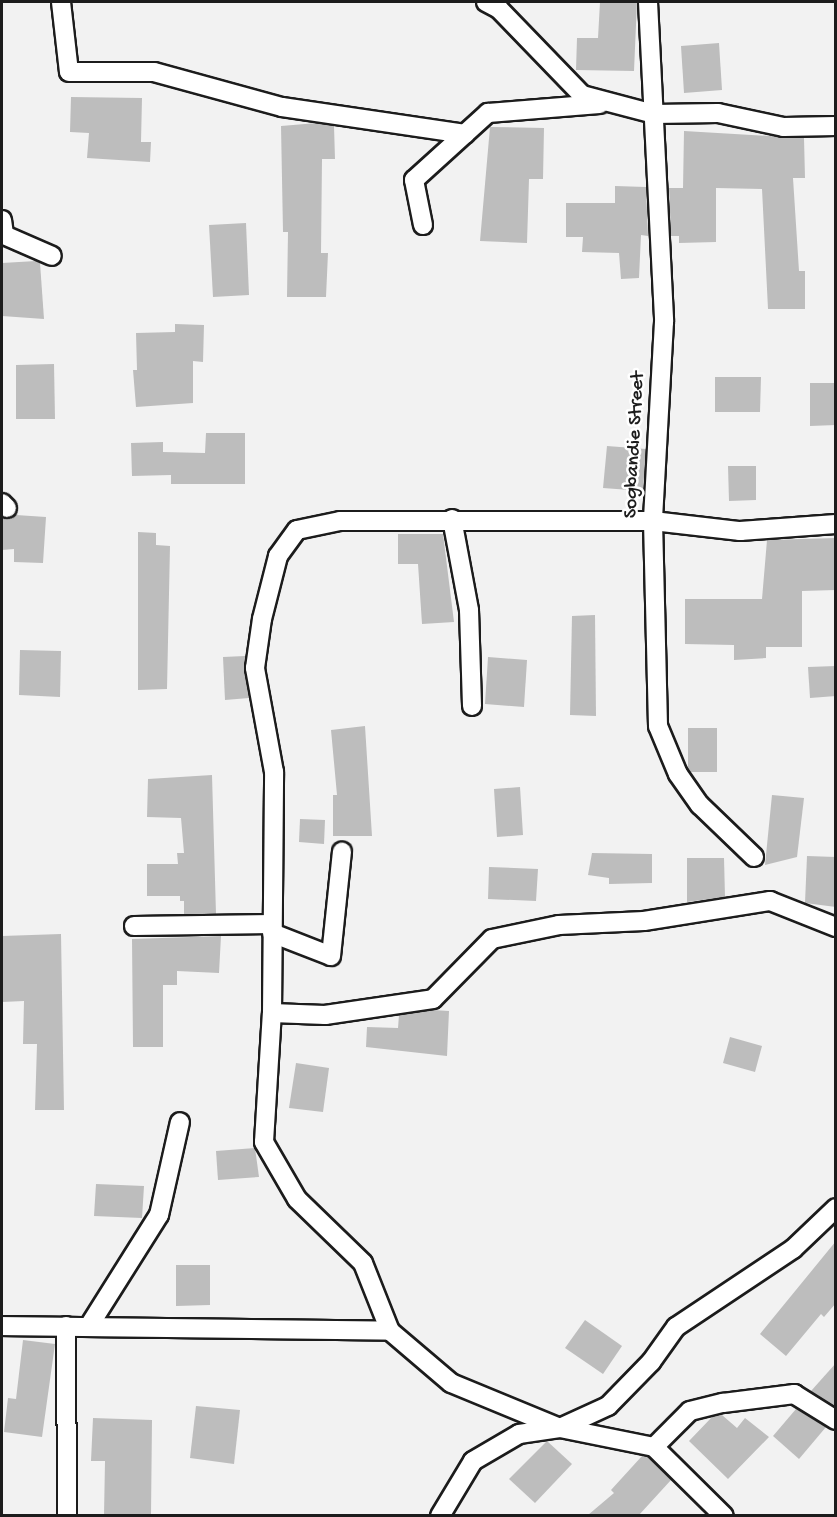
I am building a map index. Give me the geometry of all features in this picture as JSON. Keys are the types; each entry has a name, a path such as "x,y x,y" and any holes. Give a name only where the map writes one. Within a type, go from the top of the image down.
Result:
{"street":[{"path":"61,2 69,72 154,72 282,107 465,134"},
{"path":"486,2 499,9 582,95 654,114 718,113 784,127 836,126"},
{"name":"Sogbandie Street","path":"648,2 664,322 653,520 658,726 678,774 700,805 754,857"},
{"path":"423,225 414,180 488,113 614,103"},
{"path":"2,220 4,235 52,256"},
{"path":"452,519 469,610 472,706"},
{"path":"724,1515 654,1447 560,1428 451,1383 390,1331 363,1263 297,1199 264,1142 272,1013 274,772 255,668 262,620 278,556 297,530 339,521 452,519 653,520 740,531 836,524"},
{"path":"134,926 272,928 331,956 342,852"},
{"path":"272,1013 325,1015 433,999 492,939 559,925 644,921 771,901 836,927"},
{"path":"89,1326 159,1215 180,1122"},
{"path":"440,1515 473,1461 519,1434 560,1428 608,1406 651,1362 676,1327 793,1249 836,1208"},
{"path":"2,1326 390,1331"},
{"path":"66,1326 68,1515"},
{"path":"654,1447 690,1412 723,1403 794,1394 836,1420"}],"building":[{"path":"600,2 637,2 634,71 576,70 577,38 598,38"},
{"path":"719,43 722,90 684,93 681,46"},
{"path":"71,97 142,98 141,142 151,142 150,162 87,158 89,133 70,132"},
{"path":"317,123 334,126 335,159 322,159 321,253 328,253 326,297 287,297 288,232 283,232 281,126"},
{"path":"490,127 544,128 543,179 529,179 527,243 480,241"},
{"path":"684,131 804,138 805,178 793,178 799,271 805,271 805,309 768,309 762,189 716,188 716,242 679,243 679,236 671,236 669,188 683,188"},
{"path":"615,186 646,187 648,236 641,235 639,278 621,279 619,253 582,252 583,237 566,237 566,203 615,203"},
{"path":"246,223 249,295 213,297 209,225"},
{"path":"36,261 40,263 44,319 2,316 2,263"},
{"path":"175,324 204,325 203,362 193,361 193,403 136,407 133,370 137,370 136,333 175,332"},
{"path":"54,364 55,419 16,419 16,365"},
{"path":"715,377 761,377 760,412 715,412"},
{"path":"810,383 836,383 836,425 810,426"},
{"path":"206,433 245,433 245,484 171,484 171,475 132,476 131,443 163,442 163,452 205,453"},
{"path":"607,446 646,449 643,491 603,488"},
{"path":"728,466 756,466 756,500 729,501"},
{"path":"16,515 46,517 43,563 14,562 14,549 2,550 2,517"},
{"path":"138,532 156,533 156,545 170,546 167,689 138,690"},
{"path":"398,534 443,534 454,622 422,624 418,564 398,564"},
{"path":"836,538 836,590 802,591 802,647 766,647 766,658 734,660 734,645 685,644 685,599 762,599 767,540"},
{"path":"595,615 596,716 570,715 572,616"},
{"path":"20,650 61,651 60,697 19,695"},
{"path":"245,656 249,698 225,700 223,657"},
{"path":"488,657 527,660 524,707 485,704"},
{"path":"836,666 836,696 810,698 808,667"},
{"path":"365,726 372,836 333,836 333,795 337,795 331,730"},
{"path":"688,728 717,728 717,772 690,772 688,769"},
{"path":"212,775 216,914 184,914 184,901 180,901 180,896 147,896 147,864 178,864 177,853 184,853 181,818 147,817 148,779"},
{"path":"520,787 523,835 497,837 494,789"},
{"path":"772,795 804,798 797,857 765,865"},
{"path":"300,819 325,820 324,844 299,842"},
{"path":"592,853 652,854 652,883 609,884 609,878 588,875"},
{"path":"807,856 836,857 836,907 805,903"},
{"path":"687,858 724,858 725,897 687,902"},
{"path":"489,867 538,869 536,901 488,899"},
{"path":"61,934 64,1110 35,1110 37,1044 23,1044 24,1001 2,1002 2,936"},
{"path":"221,936 219,973 177,971 177,985 163,985 163,1047 133,1047 132,939"},
{"path":"433,1010 449,1011 447,1056 366,1047 367,1027 398,1028 399,1015"},
{"path":"730,1037 762,1046 755,1072 723,1063"},
{"path":"296,1063 329,1068 323,1112 289,1108"},
{"path":"255,1148 259,1177 218,1180 216,1151"},
{"path":"96,1184 144,1186 142,1218 94,1216"},
{"path":"836,1241 836,1303 824,1317 821,1314 786,1356 760,1334"},
{"path":"176,1265 210,1265 210,1305 176,1306"},
{"path":"585,1320 622,1346 603,1374 565,1348"},
{"path":"23,1340 55,1344 42,1437 4,1432 8,1398 16,1399"},
{"path":"836,1363 836,1406 811,1391"},
{"path":"196,1406 240,1410 234,1464 190,1458"},
{"path":"796,1409 826,1427 799,1459 773,1436"},
{"path":"722,1415 737,1428 745,1418 769,1437 728,1479 689,1441 712,1417"},
{"path":"93,1418 152,1420 151,1515 104,1515 105,1461 91,1461"},
{"path":"547,1441 572,1464 535,1503 509,1479"},
{"path":"642,1456 648,1457 671,1480 639,1515 588,1515 614,1493 611,1490"}]}
